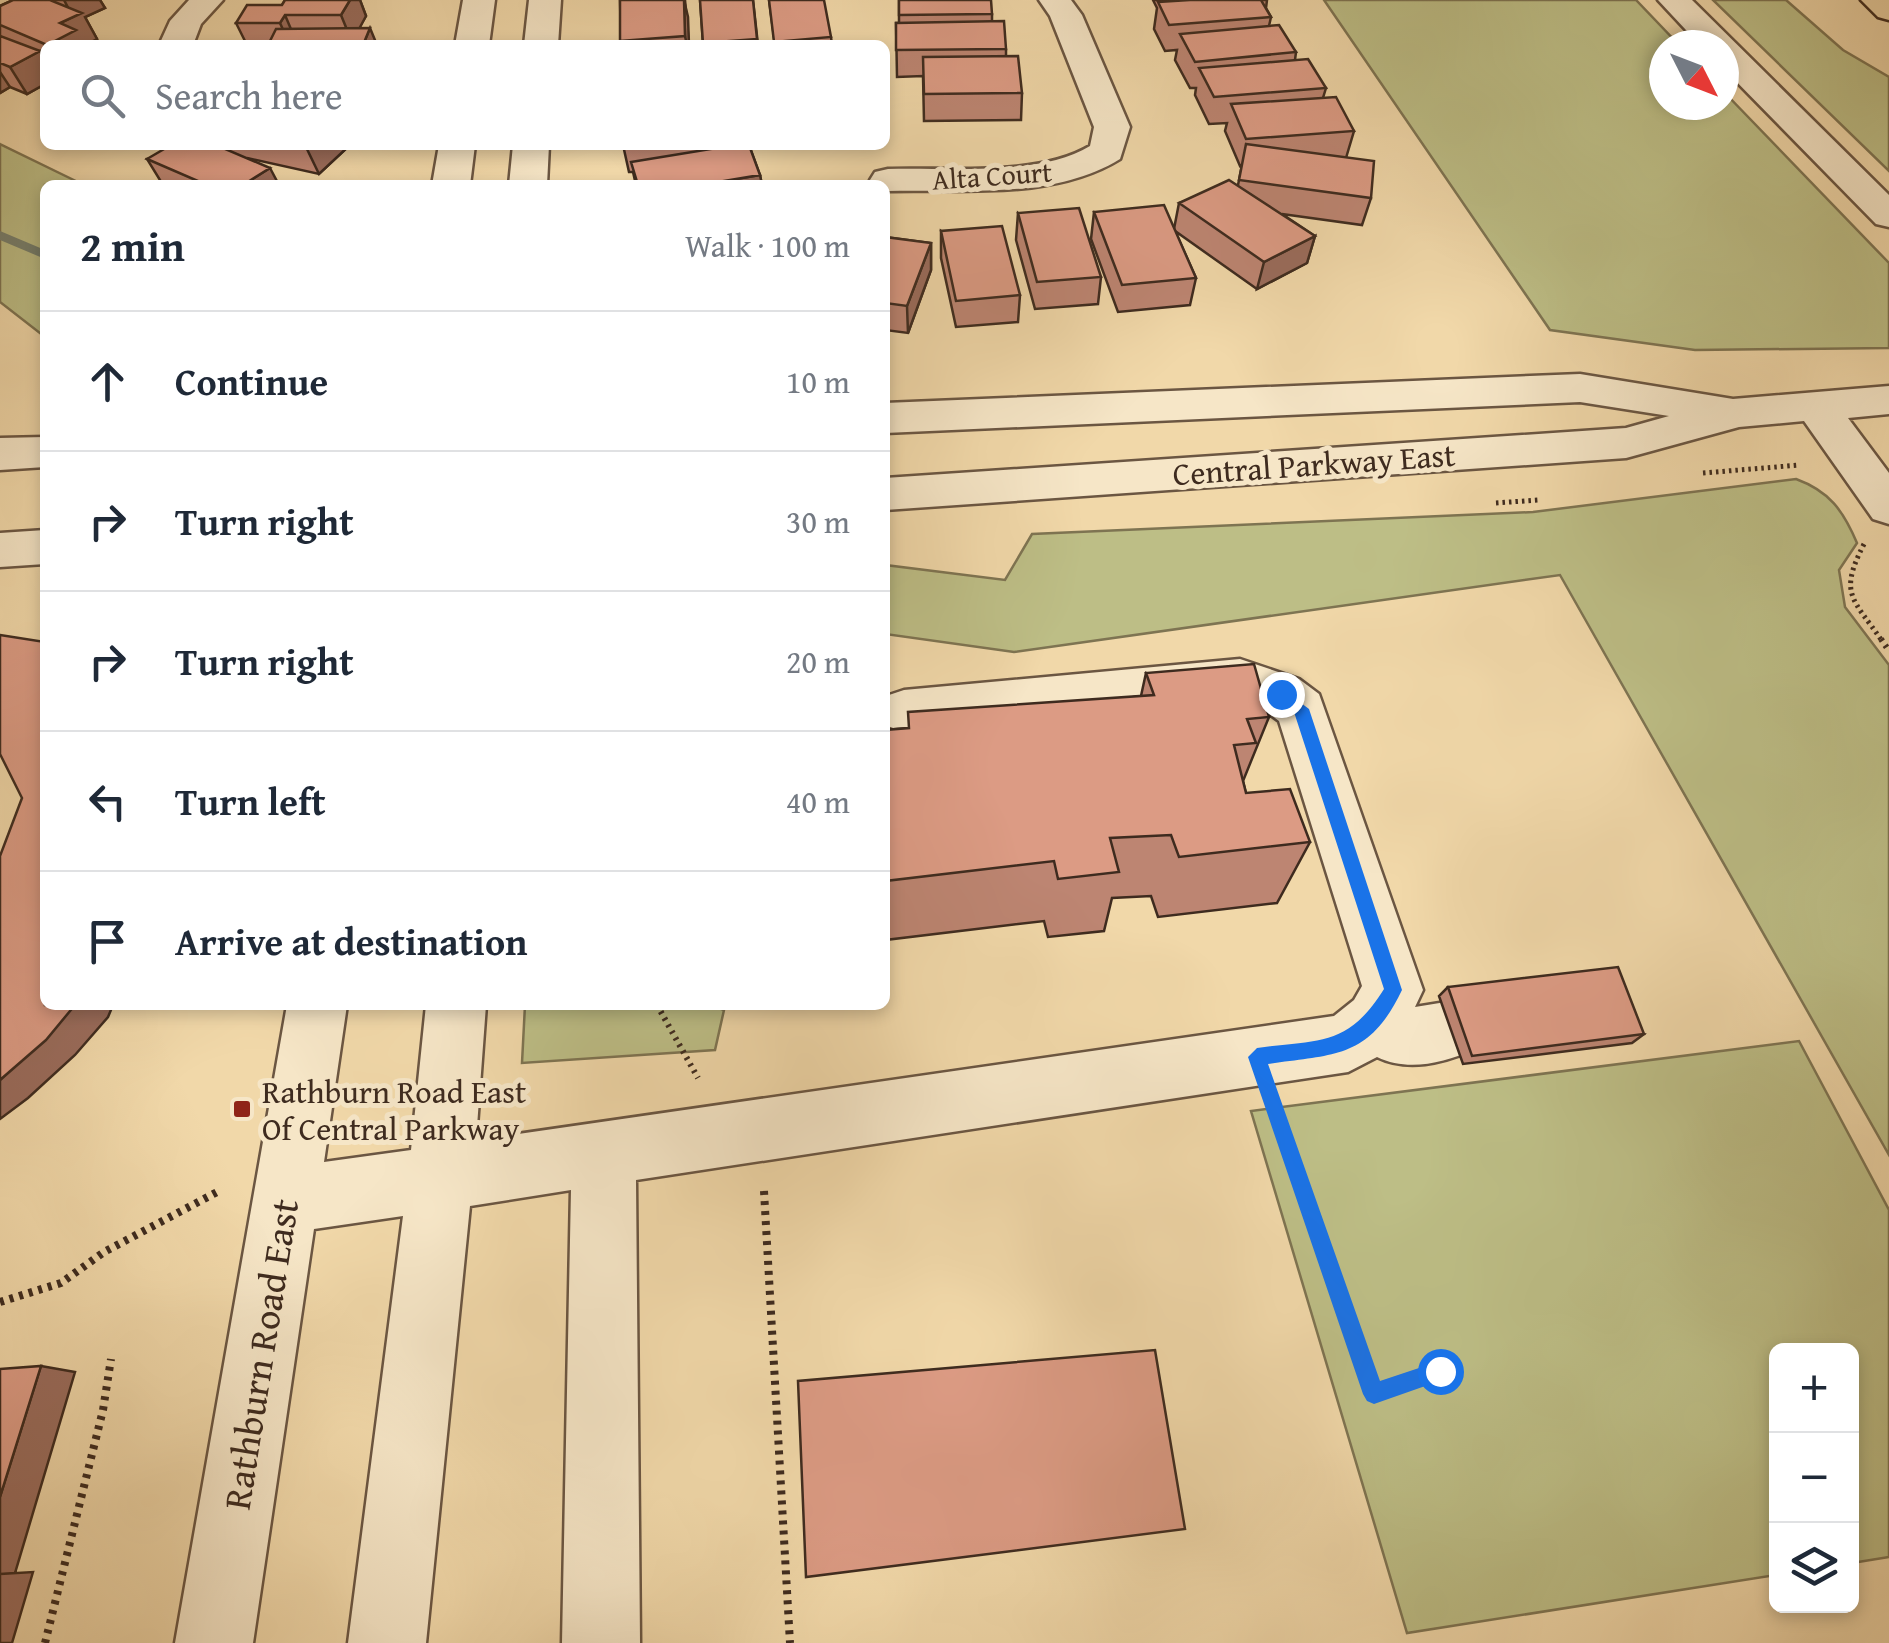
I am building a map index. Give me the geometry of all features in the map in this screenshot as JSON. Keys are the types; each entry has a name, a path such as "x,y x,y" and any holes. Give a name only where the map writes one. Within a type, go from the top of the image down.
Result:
{"highway":[{"path":"1877,0 1889,10"}],"street":[{"path":"178,40 186,20 207,0"},
{"path":"473,40 479,0"},
{"path":"541,40 545,0"},
{"name":"Alta Court","path":"888,180 1039,175 1081,167 1107,151 1112,127 1066,15 1055,0"},
{"path":"1674,0 1703,30"},
{"path":"1739,66 1889,216"},
{"path":"452,180 456,150"},
{"path":"528,180 531,150"},
{"name":"Central Parkway East","path":"890,418 1580,388 1740,412"},
{"name":"Central Parkway East","path":"890,494 1626,443 1740,412 1889,400"},
{"path":"1815,405 1874,519"},
{"path":"0,454 40,452"},
{"path":"0,550 40,547"},
{"path":"285,1200 1348,1043 1375,1020 1393,990 1301,709 1281,694 1240,680 904,711"},
{"name":"Rathburn Road East","path":"214,1643 316,1010"},
{"path":"387,1643 442,1175 456,1010"},
{"path":"1375,1020 1401,1038 1452,1030"},
{"path":"601,1643 604,1152"}],"path":[{"path":"1874,519 1850,571 1848,590 1889,651"},
{"path":"659,1010 700,1080"},
{"path":"1257,1057 1374,1394 1440,1371"},
{"path":"760,1130 790,1643"},
{"path":"0,1302 61,1284 104,1252 219,1191"},
{"path":"45,1643 104,1410 111,1359"}],"green space":[{"path":"1324,0 1636,0 1665,30 1649,30 1649,120 1739,120 1739,108 1889,263 1889,348 1695,350 1550,330"},
{"path":"1713,0 1786,0 1843,50 1889,77 1889,171"},
{"path":"0,144 74,180 40,180 40,333 0,302"},
{"path":"1796,479 1826,496 1852,531 1857,543 1839,570 1845,607 1889,665 1889,1155 1560,575 1014,652 890,635 890,566 1005,580 1032,534 1533,512"},
{"path":"525,1010 724,1010 715,1050 522,1063"},
{"path":"1799,1041 1889,1210 1889,1557 1859,1562 1859,1343 1769,1343 1769,1576 1407,1633 1251,1111"}],"building":[{"path":"13,0 50,0 82,13 60,23 76,30 57,40 40,42 0,25 0,6"},
{"path":"285,0 350,0 341,15 285,15 280,23 236,23 247,5 282,5"},
{"path":"620,0 684,0 685,36 620,40"},
{"path":"700,0 753,0 757,39 703,40"},
{"path":"769,0 824,0 831,37 774,40"},
{"path":"899,0 991,0 992,14 899,15"},
{"path":"1261,0 1271,17 1169,25 1158,2"},
{"path":"1004,21 1006,49 896,50 896,23"},
{"path":"1279,25 1296,52 1195,62 1180,34"},
{"path":"370,28 365,40 270,40 276,29"},
{"path":"0,36 40,51 10,67 0,63"},
{"path":"1018,56 1022,93 924,94 923,57"},
{"path":"1308,59 1326,88 1214,97 1199,68"},
{"path":"1336,97 1354,131 1246,139 1231,104"},
{"path":"1246,144 1374,161 1371,198 1239,180"},
{"path":"162,150 228,150 270,168 251,180 195,180 147,159"},
{"path":"704,150 751,150 760,175 730,180 636,180 631,162"},
{"path":"1229,180 1315,236 1264,262 1179,203"},
{"path":"1164,205 1196,278 1122,285 1094,212"},
{"path":"1079,208 1101,277 1037,282 1018,213"},
{"path":"1002,226 1020,295 956,301 941,231"},
{"path":"890,238 931,243 907,306 890,304"},
{"path":"0,635 40,641 40,1010 71,1010 46,1040 0,1080 0,856 22,798 0,754"},
{"path":"1254,664 1269,717 1247,719 1256,743 1234,745 1246,793 1290,789 1310,842 1179,857 1171,835 1110,838 1119,872 1058,879 1054,861 890,880 890,730 909,728 908,712 1154,695 1146,673"},
{"path":"1618,967 1644,1034 1472,1056 1448,987"},
{"path":"1155,1350 1185,1529 806,1577 798,1381"},
{"path":"41,1366 0,1497 0,1369"}],"waterway":[{"path":"0,235 40,253"}],"place":[{"name":"Rathburn Road East Of Central Parkway","path":"242,1109"}],"route":[{"path":"1281,694 1301,709 1393,990 1375,1020 1348,1043 1257,1057 1374,1394 1440,1371"}]}
